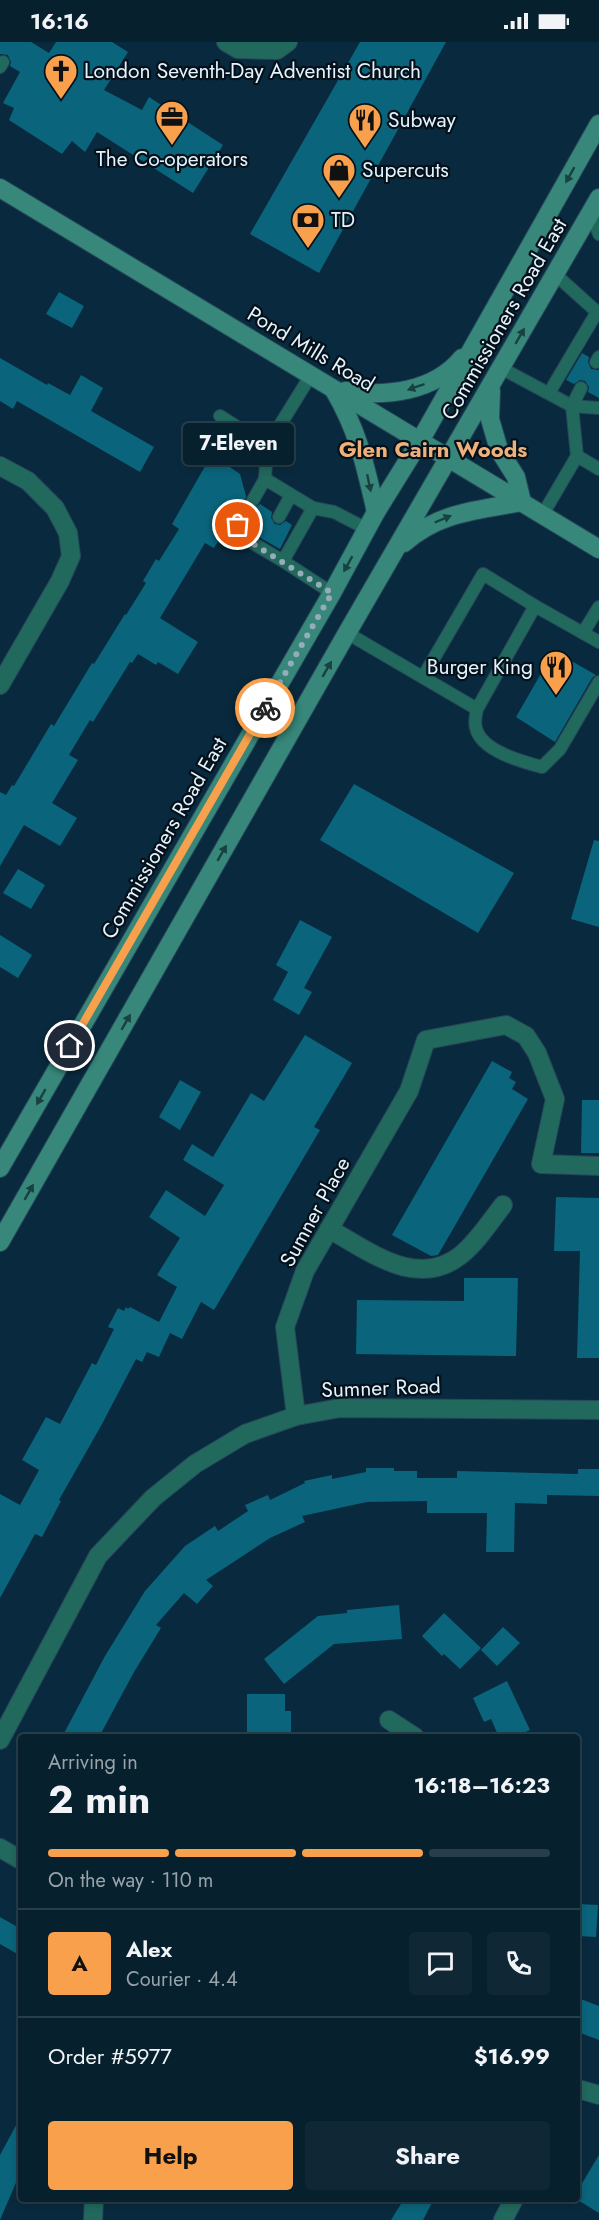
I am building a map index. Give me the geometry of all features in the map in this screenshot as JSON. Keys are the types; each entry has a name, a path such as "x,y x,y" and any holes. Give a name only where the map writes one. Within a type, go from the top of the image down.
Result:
{"main road":[{"name":"Commissioners Road East","path":"0,1168 332,593 376,512 420,441 599,124"},
{"name":"Pond Mills Road","path":"0,188 599,549"},
{"name":"Commissioners Road East","path":"0,1242 347,633 595,205"},
{"path":"334,389 369,394 401,393 431,382 457,364 477,339"},
{"path":"395,551 420,529 450,515 522,502 516,477 499,450 490,419 491,386"},
{"path":"334,389 350,416 362,448 376,512"}],"street":[{"path":"226,42 238,49 277,50 288,42"},
{"path":"0,466 27,481 55,508 68,533 71,556 60,581 0,685"},
{"name":"Sumner Place","path":"296,1416 285,1327 305,1271 409,1091 426,1040 506,1025 526,1036 537,1053 555,1099 541,1164 599,1166"},
{"path":"329,1228 395,1265 427,1270 444,1266 462,1255 502,1205"},
{"name":"Sumner Road","path":"0,1740 98,1556 153,1498 195,1464 245,1434 296,1416 340,1408 599,1410"},
{"path":"389,1720 410,1734"},
{"path":"0,1848 18,1858"},
{"path":"580,2090 599,2095"},
{"path":"93,2220 94,2202"},
{"path":"503,2220 512,2202"}],"lane":[{"path":"595,205 599,234"},
{"path":"549,393 598,310 556,274"},
{"path":"501,368 572,406 599,408"},
{"path":"253,500 265,479 267,446 311,375"},
{"path":"543,514 577,456 572,406 581,388"},
{"path":"220,416 267,446"},
{"path":"577,456 599,469"},
{"path":"265,479 313,508 334,512 367,529"},
{"path":"279,517 291,495"},
{"path":"283,561 313,508"},
{"path":"238,525 234,532 263,544 283,561 332,593"},
{"path":"423,677 483,574 599,642"},
{"path":"536,606 477,709 476,728 488,745 514,760 542,767 560,749 599,682"},
{"path":"583,633 599,607"},
{"path":"347,633 477,709"}],"building":[{"name":"London Seventh-Day Adventist Church","path":"0,42 31,42 49,53 56,42 112,42 128,52 104,90 142,110 149,97 223,145 193,193 97,132 85,152 72,141 62,154 9,120 14,108 3,103 20,72 10,66 8,55 0,54"},
{"path":"360,42 446,42 319,273 250,234"},
{"path":"59,292 84,306 72,328 46,314"},
{"path":"582,353 589,357 588,362 591,369 599,370 599,398 588,392 589,387 585,381 580,380 574,384 566,380"},
{"path":"0,358 47,385 48,383 70,395 81,375 103,388 91,411 154,447 140,472 17,401 13,409 0,401"},
{"path":"208,461 219,466 221,461 240,474 248,507 254,508 260,504 272,512 271,518 275,524 280,525 286,521 292,525 280,549 245,529 245,521 239,517 230,521 214,548 205,543 160,618 198,642 178,674 138,654 132,663 130,662 93,722 90,720 69,755 78,760 52,803 77,818 60,846 24,825 0,866 0,792 6,795 12,785 14,786 51,724 54,726 92,663 94,664 126,615 146,583 143,581 156,559 159,561 179,529 172,524"},
{"name":"Burger King","path":"554,651 596,675 592,678 555,742 516,717"},
{"path":"354,784 514,873 478,933 320,840"},
{"path":"594,840 599,841 599,927 571,919"},
{"path":"18,869 45,885 31,909 3,893"},
{"path":"300,920 332,937 304,988 312,992 299,1015 273,1000 288,972 276,965"},
{"path":"0,935 32,955 18,978 0,967"},
{"path":"305,1035 352,1063 314,1127 320,1130 214,1310 201,1302 182,1339 170,1333 159,1357 147,1352 142,1362 136,1359 59,1500 61,1501 42,1537 35,1534 0,1598 0,1494 20,1505 39,1470 22,1460 46,1417 60,1424 92,1363 96,1365 114,1329 108,1327 118,1308 124,1311 126,1307 128,1309 130,1307 159,1322 177,1287 157,1275 180,1238 149,1217 166,1190 205,1216 224,1185 183,1160 192,1144 213,1157 251,1093 264,1101"},
{"path":"492,1061 512,1072 509,1078 516,1082 512,1089 528,1099 438,1255 431,1256 392,1235"},
{"path":"180,1080 201,1092 180,1130 159,1117"},
{"path":"582,1100 599,1100 599,1153 581,1153"},
{"path":"556,1197 599,1198 599,1358 577,1358 580,1251 554,1251"},
{"path":"464,1278 518,1278 516,1356 356,1354 357,1300 464,1301"},
{"path":"366,1468 394,1468 394,1471 417,1471 417,1478 457,1478 457,1471 578,1474 578,1469 599,1469 599,1496 547,1495 547,1504 515,1503 514,1552 486,1552 487,1513 427,1513 427,1501 367,1502 302,1516 305,1522 270,1538 206,1580 213,1586 197,1604 184,1593 156,1625 161,1628 101,1734 64,1734 105,1656 145,1591 185,1546 215,1526 218,1531 248,1511 245,1505 268,1495 270,1500 305,1483 304,1481 332,1475 332,1479 366,1472"},
{"path":"399,1605 402,1639 334,1644 284,1684 264,1659 318,1616 347,1613 347,1610"},
{"path":"444,1613 481,1648 460,1669 444,1654 442,1656 422,1636"},
{"path":"503,1627 520,1643 497,1666 481,1650"},
{"path":"507,1681 530,1730 521,1734 498,1734 491,1719 484,1722 473,1698"},
{"path":"247,1694 285,1694 285,1711 291,1711 291,1734 247,1734"},
{"path":"580,1904 598,1905 596,1937 580,1936"},
{"path":"0,1917 18,1927 18,1954 0,1944"},
{"path":"580,1999 599,2006 599,2040 580,2033"},
{"path":"18,2122 18,2178 0,2220 0,2155"},
{"path":"599,2155 599,2213 580,2201 580,2187"},
{"path":"402,2202 432,2202 423,2220 391,2220"}],"way so far":[{"path":"238,525 234,532 332,593 265,708"}],"place":[{"name":"London Seventh-Day Adventist Church","path":"61,100"},
{"name":"The Co-operators","path":"172,146"},
{"name":"Subway","path":"365,149"},
{"name":"Supercuts","path":"339,199"},
{"name":"TD","path":"308,249"},
{"name":"7-Eleven","path":"238,525"},
{"name":"Burger King","path":"556,696"}],"district":[{"name":"Glen Cairn Woods","path":"433,449"}],"route":[{"path":"70,1046 265,708"}]}
